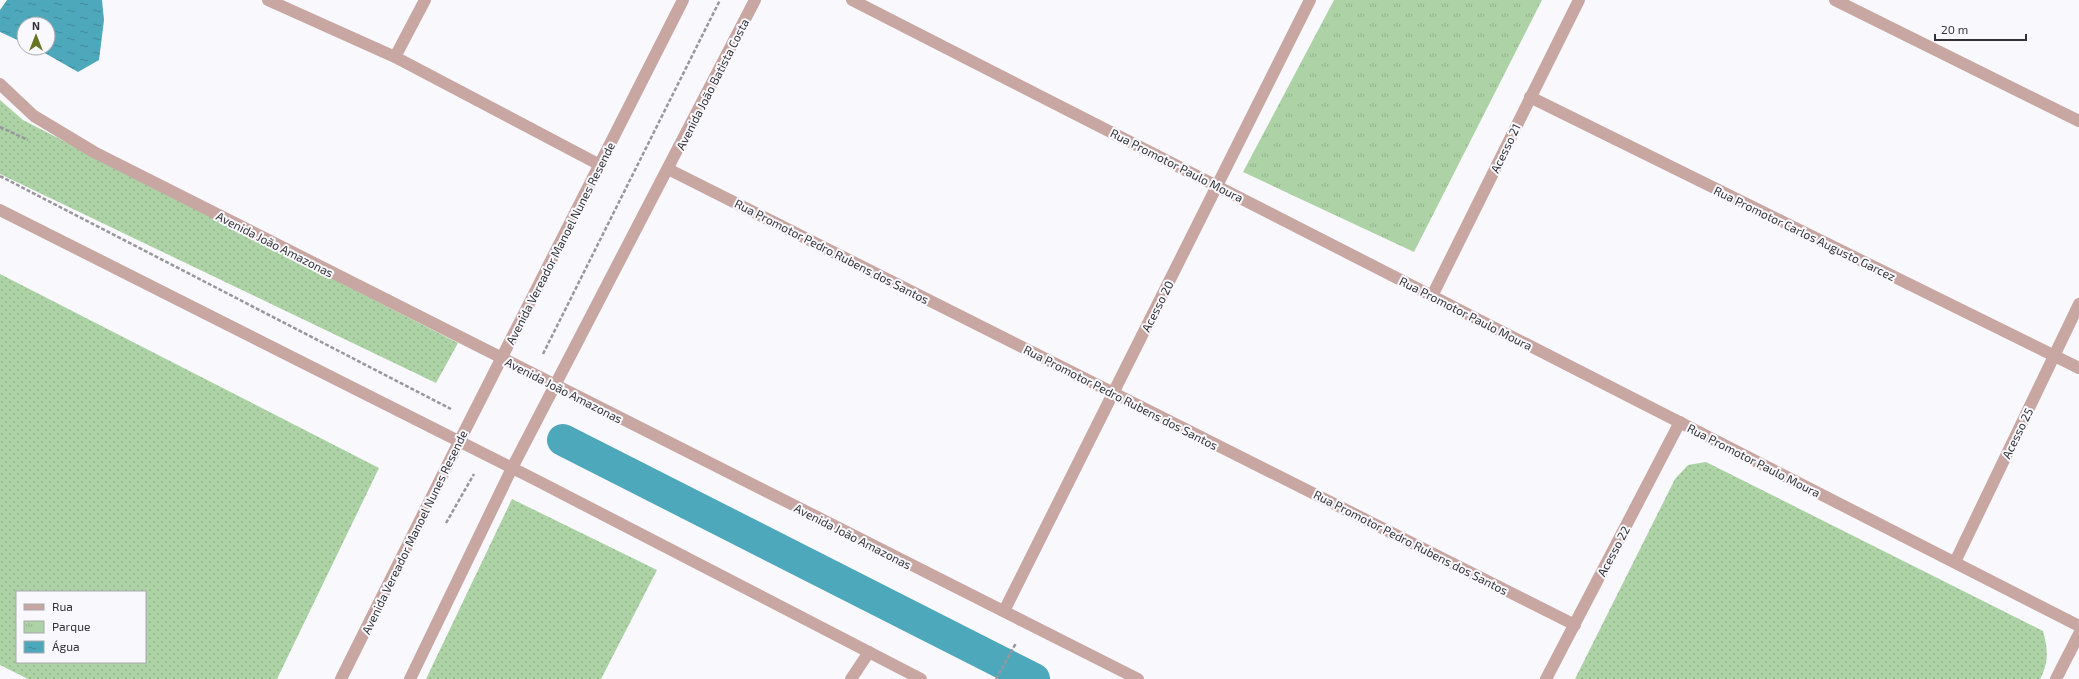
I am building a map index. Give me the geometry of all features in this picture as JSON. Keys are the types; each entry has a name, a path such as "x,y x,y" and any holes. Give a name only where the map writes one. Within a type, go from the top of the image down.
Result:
{"street":[{"path":"268,0 396,57 600,166"},
{"path":"396,57 425,0"},
{"name":"Avenida Vereador Manoel Nunes Resende","path":"341,679 470,419 600,166 683,0"},
{"name":"Avenida João Batista Costa","path":"668,168 756,0"},
{"name":"Rua Promotor Paulo Moura","path":"852,0 2079,626"},
{"name":"Acesso 20","path":"1004,611 1310,0"},
{"name":"Acesso 21","path":"1432,296 1579,0"},
{"path":"1835,0 2079,121"},
{"name":"Avenida João Amazonas","path":"0,84 34,116 94,152 1138,679"},
{"name":"Rua Promotor Carlos Augusto Garcez","path":"1530,97 2079,368"},
{"path":"410,679 512,468 668,168"},
{"name":"Rua Promotor Pedro Rubens dos Santos","path":"668,168 1575,625"},
{"path":"0,210 512,468 921,679"},
{"name":"Acesso 25","path":"1954,562 2079,304"},
{"name":"Acesso 22","path":"1546,679 1680,422"},
{"path":"2056,679 2079,634"},
{"path":"851,679 870,652"}],"path":[{"path":"533,374 720,0"},
{"path":"0,176 470,419"},
{"path":"445,525 468,483 487,456"},
{"path":"996,679 1020,638"}],"green space":[{"path":"1334,0 1542,0 1414,252 1243,172"},
{"path":"0,100 23,120 458,343 436,383 0,174"},
{"path":"0,274 379,468 277,679 28,679 0,665"},
{"path":"1706,462 2043,631 2047,655 2045,667 2040,679 1575,679 1675,479 1688,465"},
{"path":"512,499 657,570 601,679 426,679"}],"water":[{"path":"7,0 102,0 104,20 99,60 78,72 50,56 56,56 56,16 16,16 16,39 0,32 0,10"}],"waterway":[{"path":"563,440 1034,679"}]}
